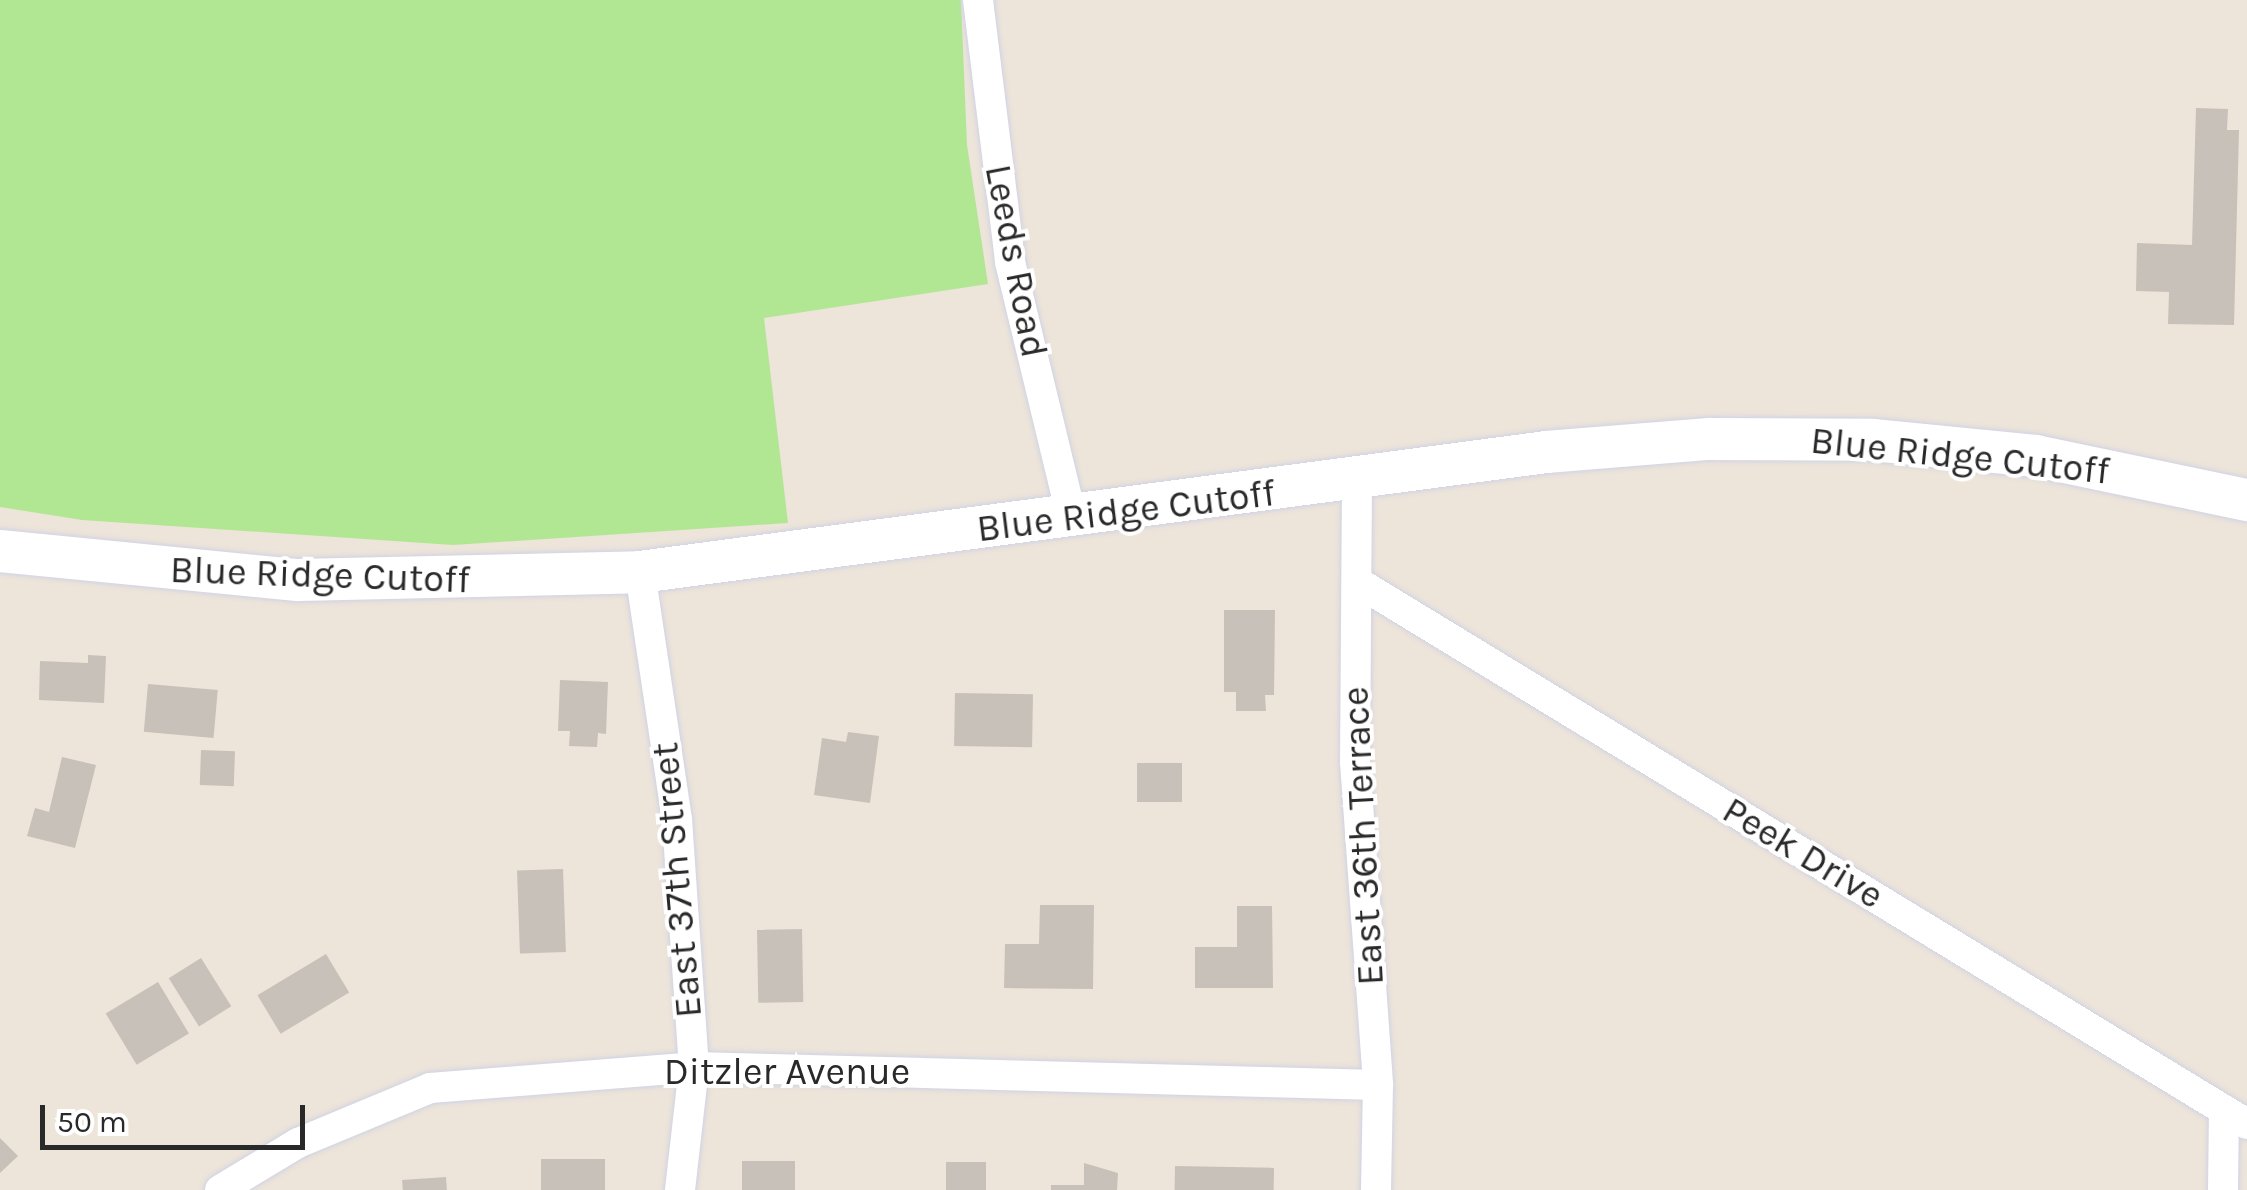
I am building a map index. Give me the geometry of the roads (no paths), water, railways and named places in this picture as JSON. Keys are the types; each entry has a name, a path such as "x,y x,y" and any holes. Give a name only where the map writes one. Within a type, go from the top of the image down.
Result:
{"main road":[{"name":"Blue Ridge Cutoff","path":"0,551 298,580 640,572 1357,481 1546,452 1709,439 1873,440 2036,456 2247,500"}],"street":[{"name":"Leeds Road","path":"978,0 1010,262 1072,518"},
{"name":"East 36th Terrace","path":"1357,481 1360,583 1355,762 1378,1085 1376,1190"},
{"name":"East 37th Street","path":"640,572 677,819 694,1068 680,1190"},
{"name":"Peek Drive","path":"1360,583 2235,1117"},
{"name":"Ditzler Avenue","path":"220,1190 298,1143 430,1088 694,1068 1378,1085"},
{"path":"2224,1190 2235,1117"}]}
